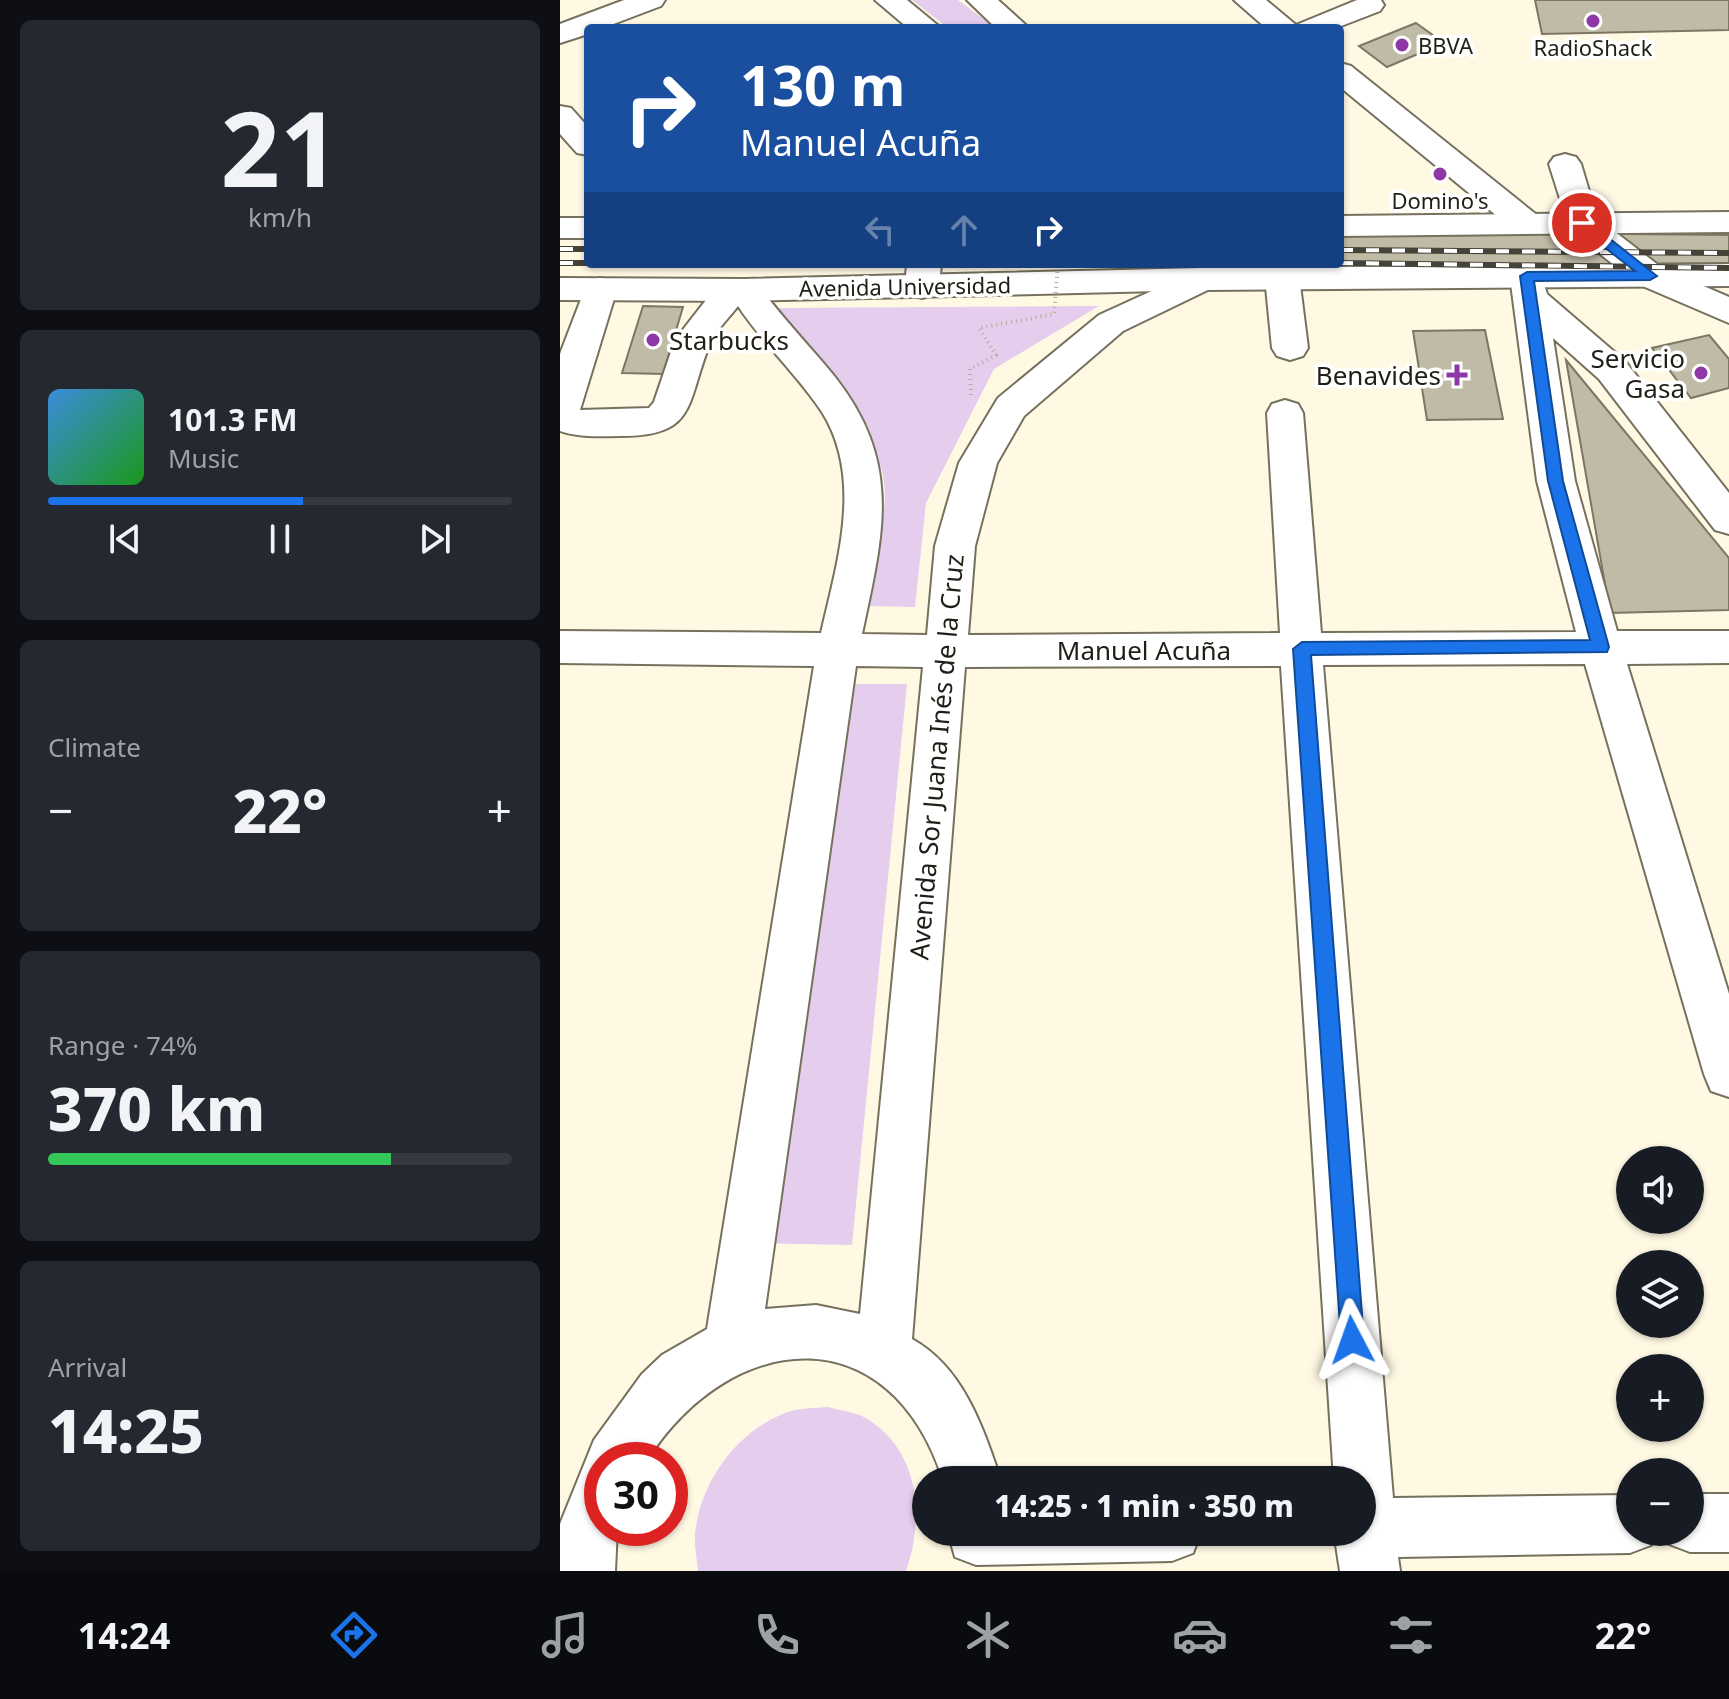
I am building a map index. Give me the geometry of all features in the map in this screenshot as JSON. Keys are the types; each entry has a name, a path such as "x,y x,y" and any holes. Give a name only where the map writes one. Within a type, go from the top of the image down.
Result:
{"main road":[{"path":"562,0 579,29"},
{"path":"591,24 651,0"},
{"path":"889,0 921,24"},
{"path":"981,0 1009,24"},
{"path":"1248,0 1279,24"},
{"path":"1320,24 1370,5"},
{"path":"1344,75 1526,223"},
{"path":"560,115 584,142"},
{"path":"1565,164 1582,223 1650,276 1729,311"},
{"path":"1344,226 1729,222"},
{"path":"560,228 584,228"},
{"name":"Avenida Universidad","path":"560,289 738,290 923,275 1202,279 1282,277 1529,288 1650,276 1729,275"},
{"path":"1282,277 1290,348"},
{"name":"Avenida Sor Juana Inés de la Cruz","path":"884,1350 955,546 978,463 1011,407 1111,323 1202,279"},
{"path":"1529,288 1612,370 1729,520"},
{"path":"1529,288 1556,481 1601,647 1729,1074"},
{"path":"600,289 560,407 566,419 576,423 646,423 662,417 671,407 693,340 738,290 840,410 858,453 863,517 836,651 732,1346"},
{"path":"1285,413 1327,1028 1361,1466"},
{"name":"Manuel Acuña","path":"560,647 944,651 1729,647"},
{"path":"625,1442 639,1418 682,1375 732,1346 771,1334 810,1330 848,1336 884,1350 924,1381 954,1424 968,1466"},
{"path":"1704,1523 1729,1523"},
{"path":"1376,1541 1616,1525"}],"path":[{"path":"971,395 970,369 996,355 979,328 1054,314 1058,268"}],"shaded area":[{"path":"912,0 958,0 991,24 943,24"},
{"path":"1099,306 994,369 926,503 915,607 865,606 880,537 885,496 874,446 846,394 828,369 773,308"},
{"path":"840,684 907,684 852,1245 750,1243"},
{"path":"828,1407 860,1415 883,1431 897,1447 912,1483 913,1546 906,1571 698,1571 695,1538 699,1513 714,1476 739,1443 772,1419 795,1410"}],"building":[{"path":"1535,0 1729,0 1729,30 1542,34"},
{"name":"BBVA","path":"1416,23 1444,43 1387,67 1359,46"},
{"path":"1344,231 1729,235 1729,287 1252,282 1251,268 1344,268"},
{"name":"Starbucks","path":"643,306 683,307 663,374 622,373"},
{"name":"Benavides","path":"1485,330 1503,419 1427,420 1413,331"},
{"name":"Servicio Gasa","path":"1709,335 1729,359 1729,388 1691,398 1652,348"},
{"path":"1566,360 1729,558 1729,610 1610,613"}],"railway":[{"path":"560,249 584,249"},
{"path":"1344,250 1729,253"},
{"path":"560,263 584,263"},
{"path":"1344,263 1729,268"}],"place":[{"name":"RadioShack","path":"1593,21"},
{"name":"BBVA","path":"1402,45"},
{"name":"Domino's","path":"1440,174"},
{"name":"Starbucks","path":"653,340"},
{"name":"Servicio Gasa","path":"1701,373"},
{"name":"Benavides","path":"1457,375"}],"route":[{"path":"1352,1340 1327,1028 1302,649 1601,647 1556,481 1527,276 1650,276 1582,223"}]}
